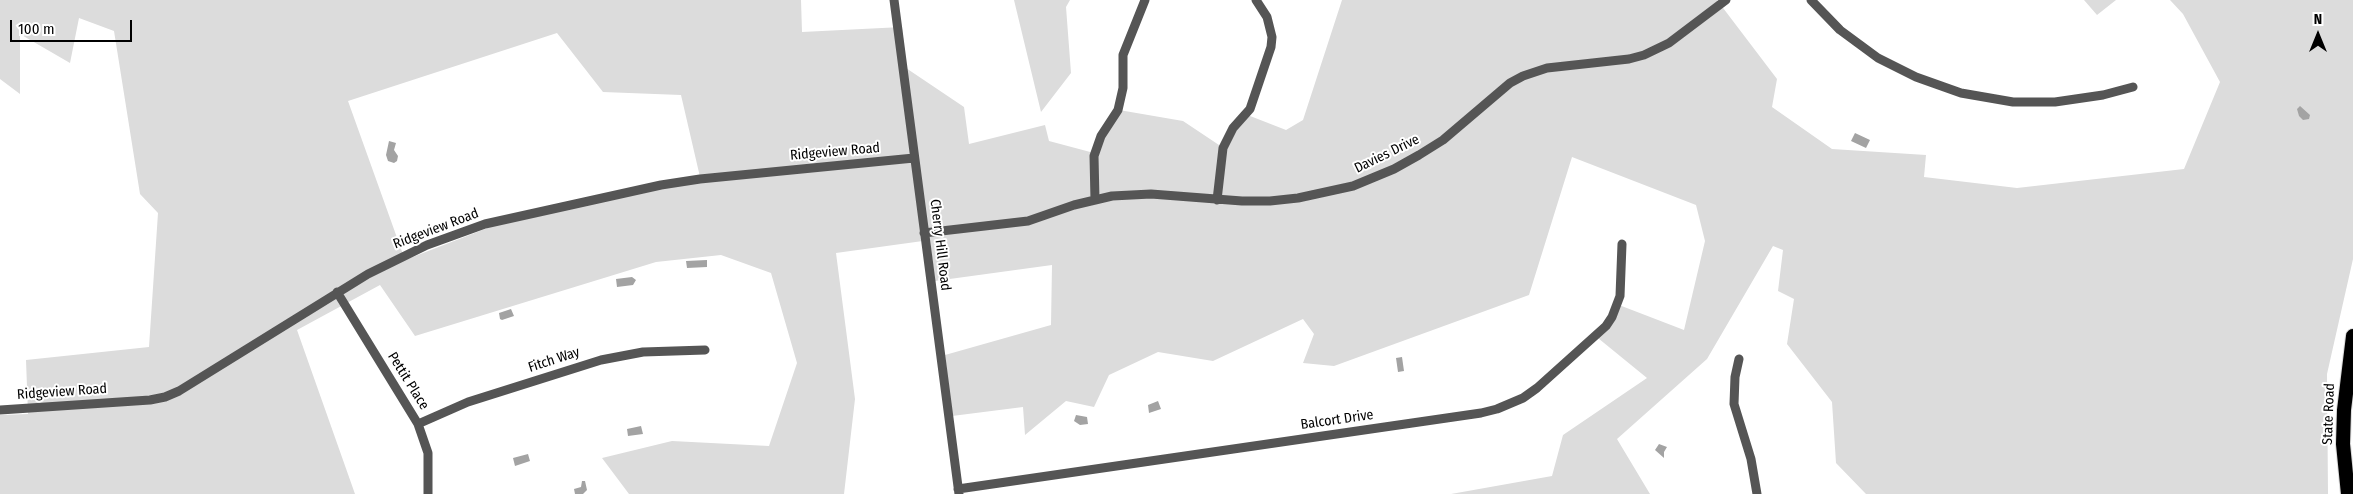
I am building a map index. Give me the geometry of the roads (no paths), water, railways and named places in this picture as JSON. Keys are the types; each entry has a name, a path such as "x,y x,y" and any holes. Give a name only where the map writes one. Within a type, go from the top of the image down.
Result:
{"highway":[{"name":"State Road","path":"2348,494 2343,444 2344,410 2353,336"}],"street":[{"name":"Cherry Hill Road","path":"894,0 959,492"},
{"path":"1095,200 1094,156 1101,136 1118,110 1123,88 1123,55 1145,0"},
{"path":"1217,200 1225,143 1232,128 1250,109 1272,47 1272,37 1267,17 1256,0"},
{"name":"Davies Drive","path":"924,233 1040,218 1095,200 1151,194 1217,200 1270,201 1326,193 1374,178 1419,155 1442,140 1510,83 1522,76 1547,68 1629,59 1644,55 1669,43 1726,0"},
{"path":"1811,0 1840,30 1878,58 1916,78 1961,93 2013,102 2056,102 2096,97 2133,87"},
{"name":"Ridgeview Road","path":"0,410 150,400 165,397 179,391 337,292 397,259 485,224 622,192 700,179 914,158"},
{"name":"Balcort Drive","path":"959,492 1481,413 1504,406 1524,398 1546,382 1612,317 1620,296 1622,244"},
{"name":"Pettit Place","path":"337,292 418,424 428,453 428,494"},
{"name":"Fitch Way","path":"418,424 468,402 601,360 643,352 705,350"},
{"path":"1739,359 1735,377 1734,404 1751,459 1757,494"}]}
